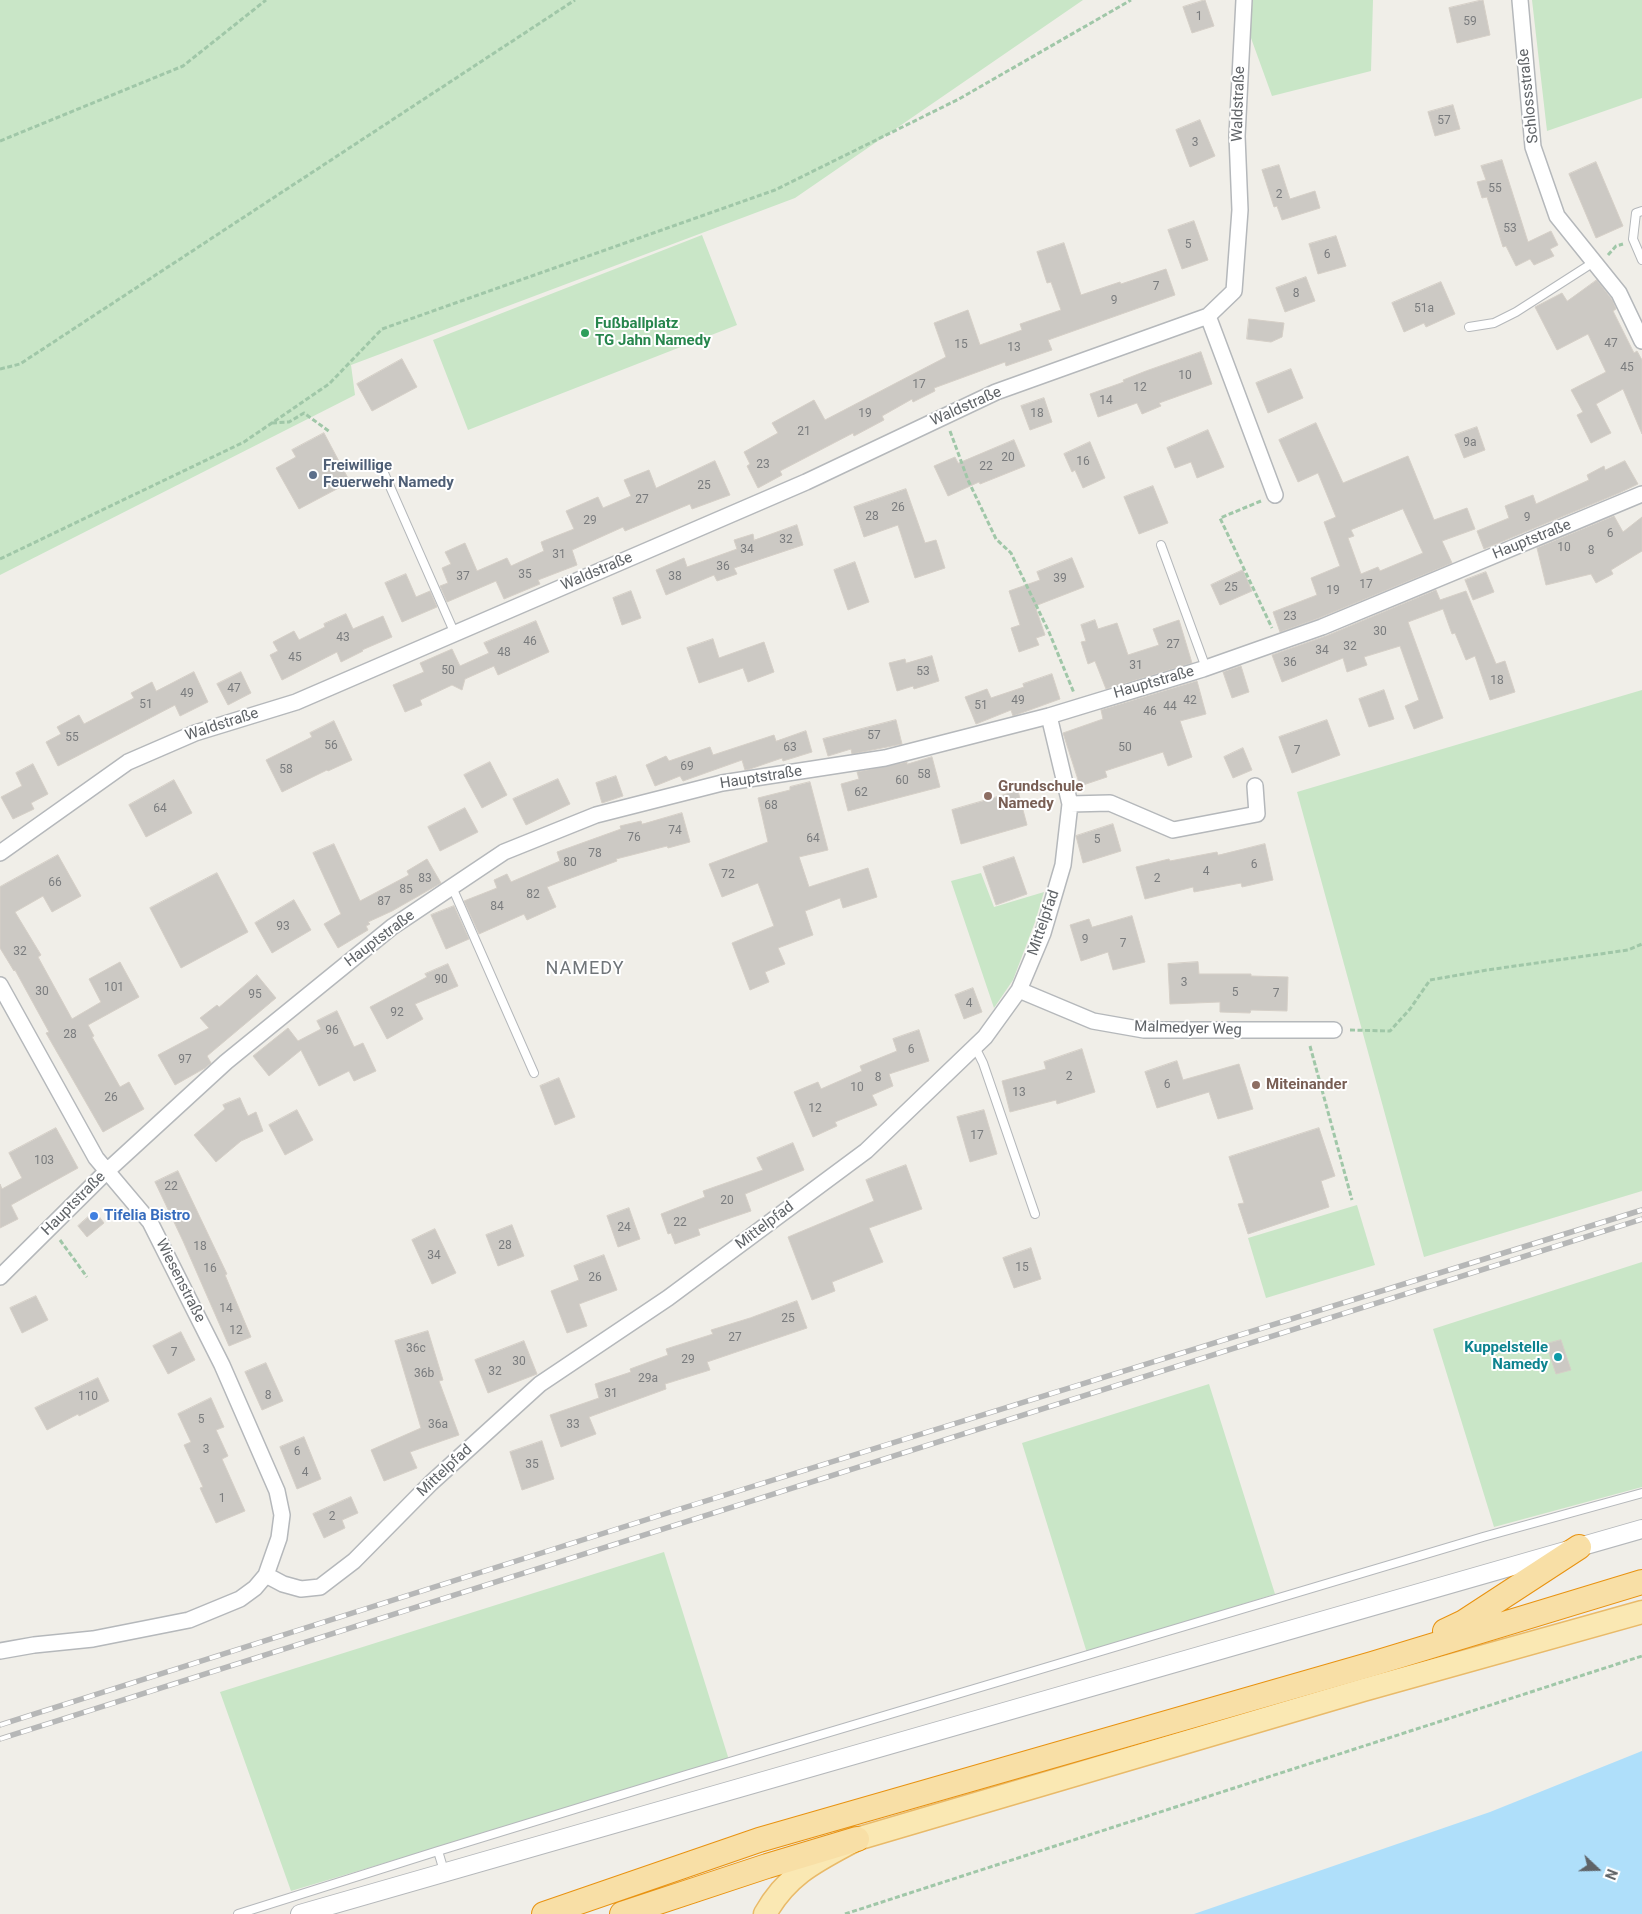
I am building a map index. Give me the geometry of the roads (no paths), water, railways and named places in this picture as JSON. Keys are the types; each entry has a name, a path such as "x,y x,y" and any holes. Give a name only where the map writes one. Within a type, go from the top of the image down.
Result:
{"highway":[{"path":"1372,1664 1464,1622 1579,1547"},
{"path":"544,1914 759,1840 1372,1664 1642,1582"},
{"path":"622,1914 857,1839"}],"main road":[{"path":"765,1914 791,1879 805,1867 857,1839 1363,1690 1642,1612"}],"street":[{"name":"Waldstraße","path":"0,853 128,762 195,733 296,702 797,486 996,392 1208,316 1234,291 1240,210 1237,136 1244,0"},
{"name":"Schlossstraße","path":"1520,0 1533,147 1557,216 1619,293 1642,341"},
{"path":"1208,316 1275,494"},
{"name":"Hauptstraße","path":"0,1277 107,1171 226,1062 392,927 504,852 596,814 722,783 885,758 1049,716 1206,668 1279,643 1642,494"},
{"name":"Mittelpfad","path":"266,1575 283,1584 301,1589 320,1588 354,1562 431,1483 540,1384 668,1298 866,1150 985,1037 1019,990 1043,933 1063,865 1070,804 1049,716"},
{"path":"1070,804 1110,803 1173,830 1257,814 1255,786"},
{"name":"Wiesenstraße","path":"0,985 96,1158 150,1222 222,1365 277,1491 282,1515 279,1538 266,1575"},
{"name":"Malmedyer Weg","path":"1019,990 1093,1021 1144,1030 1334,1030"},
{"path":"300,1914 444,1871 1642,1529"},
{"path":"0,1651 34,1645 93,1639 189,1620 240,1599 255,1588 266,1575"}],"lane":[{"path":"1639,212 1633,239 1642,260"},
{"path":"1469,327 1494,323 1516,312 1594,262"},
{"path":"384,473 455,634"},
{"path":"1160,545 1206,668"},
{"path":"452,887 534,1073"},
{"path":"975,1047 983,1063 1035,1214"},
{"path":"238,1914 438,1851 1474,1540 1642,1493"},
{"path":"438,1851 444,1871"}],"water":[{"path":"1642,1751 1642,1914 1194,1914 1490,1812"}],"railway":[{"path":"0,1725 680,1509 1642,1210"},
{"path":"0,1739 1642,1219"}],"place":[{"name":"Fußballplatz TG Jahn Namedy","path":"585,333"},
{"name":"Freiwillige Feuerwehr Namedy","path":"313,475"},
{"name":"Grundschule Namedy","path":"988,796"},
{"name":"Miteinander","path":"1256,1085"},
{"name":"Tifelia Bistro","path":"94,1216"},
{"name":"Kuppelstelle Namedy","path":"1558,1357"}],"district":[{"name":"NAMEDY","path":"585,969"}]}
